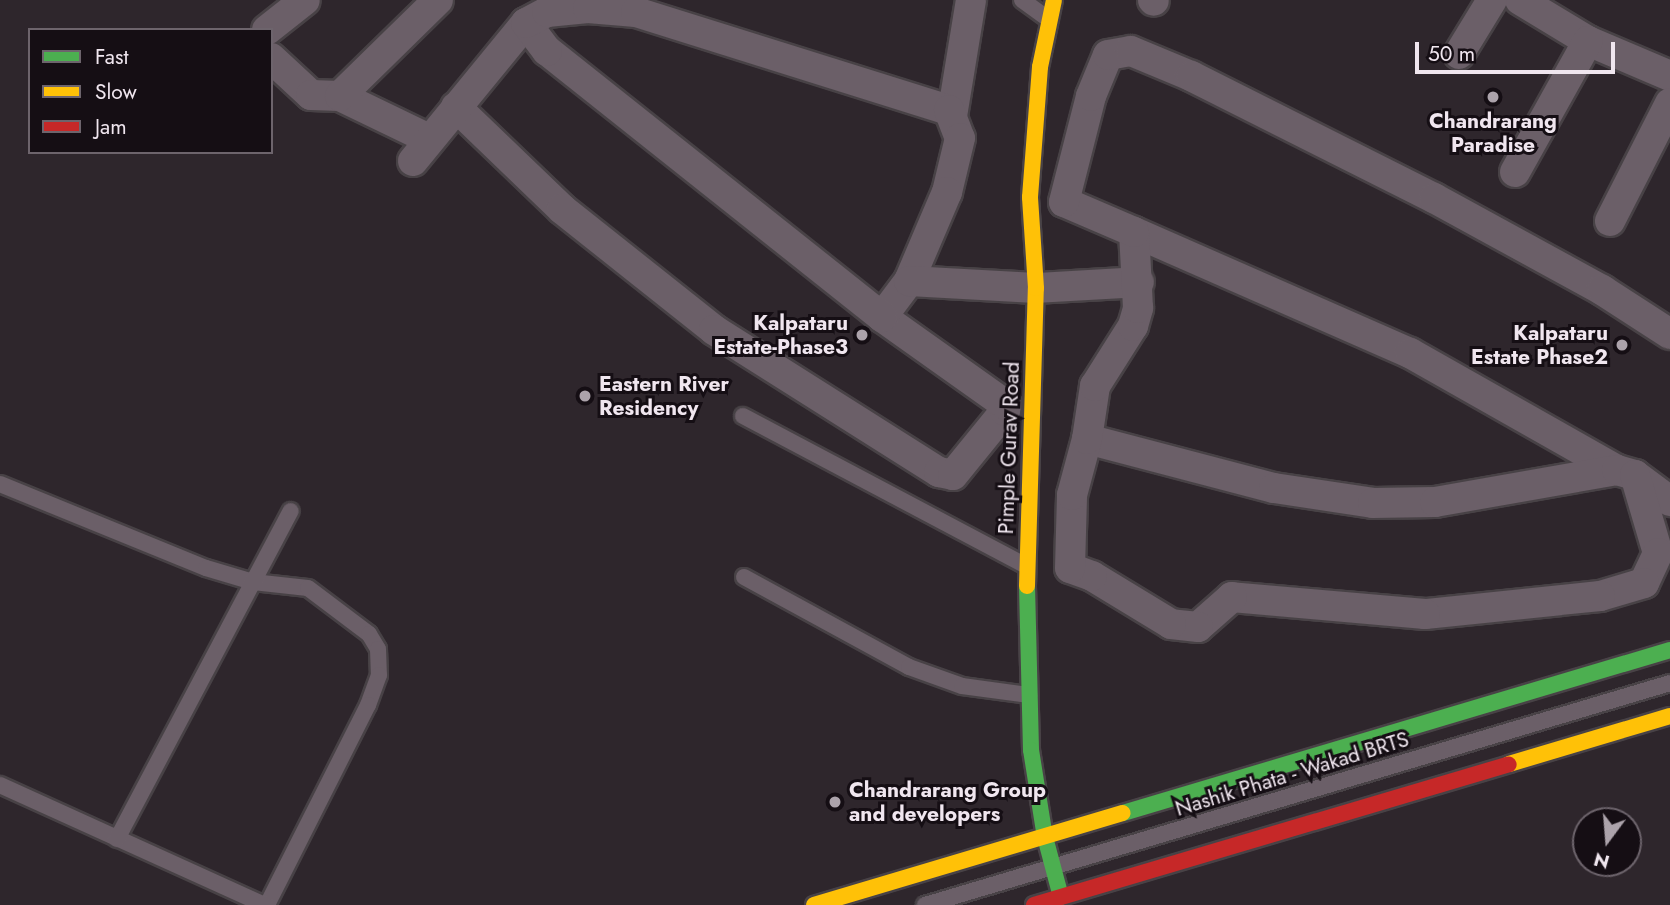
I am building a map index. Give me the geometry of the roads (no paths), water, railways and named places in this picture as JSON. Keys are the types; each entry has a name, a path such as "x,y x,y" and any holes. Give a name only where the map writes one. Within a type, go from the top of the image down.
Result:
{"main road":[{"name":"Pimple Gurav Road","path":"1054,0 1040,67 1030,197 1036,288 1026,567 1031,750 1045,837 1061,897"},
{"path":"814,905 1670,650"},
{"path":"1034,905 1670,716"}],"street":[{"path":"270,28 305,0"},
{"path":"340,96 438,0"},
{"path":"953,116 971,0"},
{"path":"1459,54 1492,0"},
{"path":"1520,0 1588,41 1670,76"},
{"path":"273,60 311,94 340,96 421,150 526,23 547,12 588,8 681,13 949,110 960,138 947,192 909,281 882,317"},
{"path":"456,107 562,209 714,330 939,472 953,475 1005,411 1006,405 882,317 547,51 526,23"},
{"path":"1515,172 1588,41"},
{"path":"1670,334 1602,290 1434,198 1191,76 1118,50 1108,55 1091,96 1064,202 1410,353 1626,472 1670,502"},
{"path":"1610,221 1670,103"},
{"path":"1134,232 1139,282 1133,326 1094,386 1087,439 1072,495 1070,568 1092,576 1171,624 1198,627 1232,597 1425,614 1600,596 1644,583 1658,553 1626,472"},
{"path":"909,281 1036,288 1139,282"},
{"path":"1087,439 1274,488 1373,503 1435,502 1626,472"}],"lane":[{"path":"1021,0 1050,20"},
{"path":"743,416 1026,567"},
{"path":"0,484 206,568 253,582 308,589 345,612 369,634 378,649 379,675 266,905 0,785"},
{"path":"117,839 290,511"},
{"path":"744,577 909,667 962,686 1029,695"},
{"name":"Nashik Phata - Wakad BRTS","path":"925,905 1670,683"}],"place":[{"name":"Chandrarang Paradise","path":"1493,97"},
{"name":"Kalpataru Estate-Phase3","path":"862,335"},
{"name":"Kalpataru Estate Phase2","path":"1622,345"},
{"name":"Eastern River Residency","path":"585,396"},
{"name":"Chandrarang Group and developers","path":"835,802"}]}
